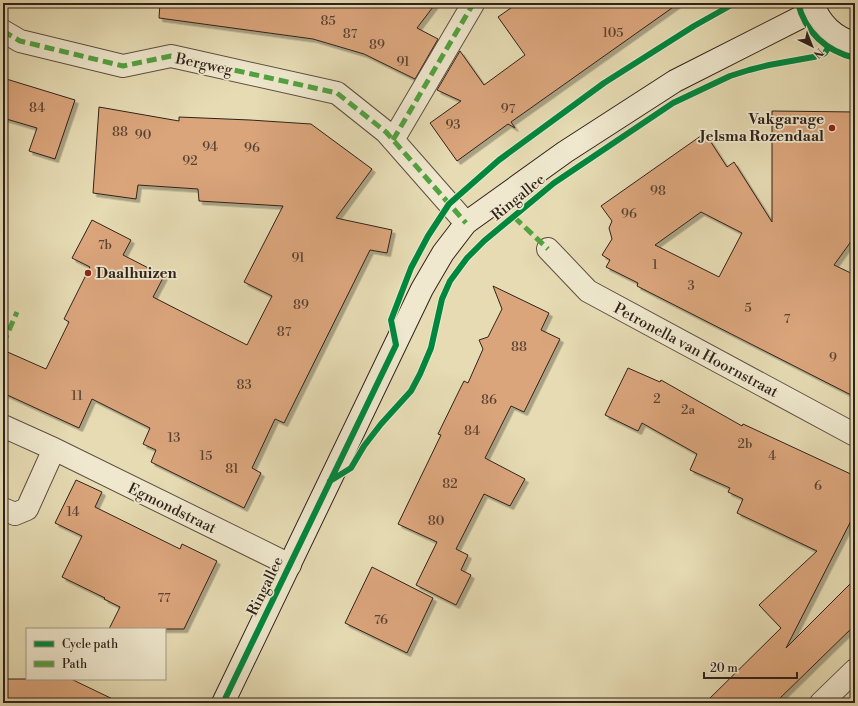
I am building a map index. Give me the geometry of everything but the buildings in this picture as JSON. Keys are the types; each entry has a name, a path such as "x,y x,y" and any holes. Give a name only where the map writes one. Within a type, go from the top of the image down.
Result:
{"street":[{"path":"393,140 473,4"},
{"path":"814,6 824,24 849,42 855,43"},
{"name":"Ringallee","path":"223,703 422,289 443,254 466,223 565,152 675,81 814,6"},
{"name":"Bergweg","path":"3,31 20,41 123,66 171,56 337,93 386,132 466,223"},
{"name":"Petronella van Hoornstraat","path":"548,249 588,291 855,436"},
{"name":"Egmondstraat","path":"3,426 54,449 290,565"},
{"path":"3,509 15,514 27,509 54,449"},
{"path":"821,703 855,670"}],"marked path":[{"path":"393,140 473,4"},
{"path":"3,31 20,41 123,66 171,56 337,93 386,132 466,223"},
{"path":"514,217 548,249"},
{"path":"3,344 17,312"}],"cycle path":[{"path":"223,703 396,345 391,320 411,268 428,236 449,204 499,160 604,83 694,26 735,3"},
{"path":"798,3 806,23 818,39 835,51 855,58"},
{"path":"330,481 351,468 364,446 381,424 411,391 431,348 442,299 450,281 467,258 484,241 554,183 673,103 730,76 769,65 819,56 825,53 828,48"}],"place":[{"name":"Vakgarage Jelsma Rozendaal","path":"832,128"},
{"name":"Daalhuizen","path":"88,273"}]}
